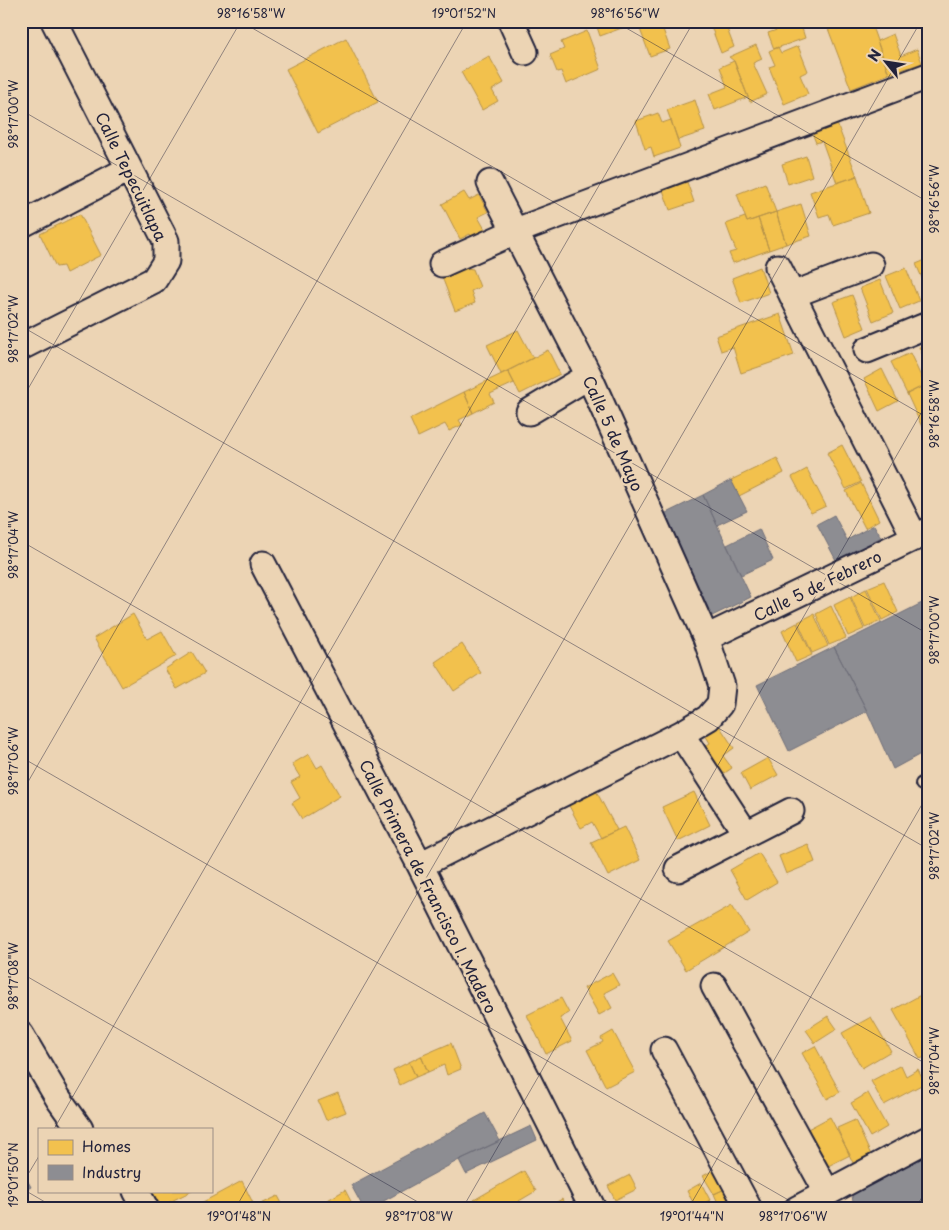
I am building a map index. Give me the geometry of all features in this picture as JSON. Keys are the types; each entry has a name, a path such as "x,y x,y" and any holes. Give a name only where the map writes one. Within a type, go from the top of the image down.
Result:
{"street":[{"name":"Calle Tepecuitlapa","path":"21,347 154,280 166,261 166,241 54,21"},
{"path":"511,21 525,52"},
{"path":"442,264 516,231 928,76"},
{"path":"21,225 129,169"},
{"name":"Calle 5 de Mayo","path":"420,865 681,734 708,718 720,704 722,686 706,638 589,376 490,183"},
{"path":"792,295 872,265"},
{"path":"778,267 921,535"},
{"path":"867,350 928,325"},
{"path":"528,412 589,376"},
{"name":"Calle 5 de Febrero","path":"706,638 921,535"},
{"name":"Calle Primera de Francisco I. Madero","path":"263,564 420,865 593,1209"},
{"path":"681,734 746,834"},
{"path":"678,869 791,811"},
{"path":"714,986 827,1192"},
{"path":"21,1035 58,1098 79,1128"},
{"path":"664,1050 749,1209"},
{"path":"797,1209 928,1139"},
{"path":"137,1192 146,1209"}],"building: Homes":[{"path":"595,21 628,21 630,25 600,36"},
{"path":"637,21 660,21 670,49 650,56"},
{"path":"709,21 724,21 734,47 721,53"},
{"path":"838,21 870,21 889,74 851,89 827,26"},
{"path":"800,22 805,38 774,49 768,33"},
{"path":"587,31 601,69 566,84 561,71 557,72 550,55 564,49 561,42"},
{"path":"893,34 901,56 917,49 922,63 889,74 877,41"},
{"path":"346,38 378,102 318,133 286,69"},
{"path":"756,45 762,59 753,63 767,94 750,102 734,61 729,57"},
{"path":"798,46 808,71 800,75 808,94 784,104 769,67 775,65 769,51 778,47 781,53"},
{"path":"489,56 504,83 492,90 498,101 482,110 461,72"},
{"path":"734,61 748,97 715,110 709,94 727,87 720,67"},
{"path":"695,100 705,131 678,140 667,110"},
{"path":"658,113 662,123 671,120 680,148 654,157 651,147 645,149 636,121"},
{"path":"836,121 857,176 837,183 822,141 816,143 811,130"},
{"path":"806,156 812,176 788,184 782,164"},
{"path":"857,176 869,213 833,225 829,214 819,217 810,192"},
{"path":"687,182 694,202 670,210 663,190"},
{"path":"765,183 776,212 747,222 737,194"},
{"path":"464,192 469,200 479,195 488,212 478,217 486,231 472,239 470,234 460,239 442,204"},
{"path":"801,204 811,236 786,244 776,212"},
{"path":"776,212 786,244 769,250 758,218"},
{"path":"80,214 101,255 66,273 63,266 56,267 40,234"},
{"path":"745,217 747,222 758,218 769,250 733,263 729,253 736,251 726,224"},
{"path":"928,259 928,292 916,264"},
{"path":"760,267 769,293 741,303 732,278"},
{"path":"466,268 473,269 480,287 471,291 475,303 455,311 442,277"},
{"path":"906,268 919,301 900,309 886,276"},
{"path":"880,280 893,313 873,321 860,288"},
{"path":"852,295 865,328 846,336 833,302"},
{"path":"780,314 794,355 741,373 733,347 721,351 716,336"},
{"path":"518,330 533,358 501,374 487,345"},
{"path":"928,343 928,366 919,347"},
{"path":"548,350 560,374 520,394 508,371"},
{"path":"910,353 925,385 907,394 891,362"},
{"path":"882,369 898,401 879,411 864,379"},
{"path":"508,371 514,383 490,394 494,402 473,413 464,392"},
{"path":"925,385 928,390 928,424 922,427 907,394"},
{"path":"464,392 473,413 459,420 462,425 449,431 445,424 418,437 410,419"},
{"path":"842,445 861,482 846,489 827,453"},
{"path":"777,458 784,473 739,496 731,480"},
{"path":"807,469 826,506 811,513 792,477"},
{"path":"861,483 879,520 865,528 846,491"},
{"path":"884,581 898,612 882,620 867,588"},
{"path":"866,589 881,621 865,628 851,597"},
{"path":"850,597 864,629 848,636 834,605"},
{"path":"831,606 846,638 829,645 816,614"},
{"path":"133,614 147,639 162,631 176,656 122,687 94,638"},
{"path":"814,614 828,646 812,653 798,622"},
{"path":"797,623 812,655 796,662 782,631"},
{"path":"462,644 481,673 454,691 435,662"},
{"path":"192,652 205,673 177,689 165,669"},
{"path":"718,724 734,748 723,756 732,768 719,777 700,750 710,743 704,733"},
{"path":"309,754 317,768 322,765 340,796 302,819 292,803 300,798 291,782 300,777 292,764"},
{"path":"768,758 778,775 750,790 741,773"},
{"path":"594,787 617,830 601,838 592,822 581,828 567,802"},
{"path":"694,792 710,825 678,841 662,807"},
{"path":"624,827 640,860 608,876 591,842"},
{"path":"808,844 815,862 786,874 779,856"},
{"path":"759,853 777,882 747,900 730,870"},
{"path":"732,905 749,932 686,970 668,941"},
{"path":"612,973 619,985 604,993 612,1008 599,1015 584,988"},
{"path":"928,991 928,1056 920,1059 893,1010"},
{"path":"561,998 569,1013 560,1018 572,1041 546,1054 527,1015"},
{"path":"828,1016 837,1029 815,1043 806,1030"},
{"path":"871,1017 891,1051 862,1068 842,1033"},
{"path":"613,1031 635,1072 606,1087 587,1050 603,1042 601,1038"},
{"path":"451,1043 461,1069 447,1075 444,1065 428,1072 421,1056"},
{"path":"815,1046 840,1092 827,1099 802,1053"},
{"path":"421,1056 428,1072 416,1077 409,1062"},
{"path":"409,1062 416,1077 400,1085 393,1070"},
{"path":"901,1065 906,1076 918,1069 925,1083 884,1105 871,1081"},
{"path":"338,1093 346,1112 326,1120 318,1101"},
{"path":"868,1093 887,1127 870,1137 851,1103"},
{"path":"830,1117 850,1155 826,1167 806,1130"},
{"path":"855,1120 871,1155 853,1163 837,1128"},
{"path":"717,1168 727,1188 714,1194 703,1176"},
{"path":"524,1171 536,1191 519,1201 523,1209 478,1209 474,1200"},
{"path":"630,1175 637,1189 615,1200 608,1186"},
{"path":"242,1181 255,1207 252,1209 205,1209 201,1203"},
{"path":"701,1183 710,1200 696,1208 687,1191"},
{"path":"727,1188 737,1209 727,1209 724,1202 719,1205 714,1194"},
{"path":"345,1190 355,1209 312,1209"},
{"path":"149,1192 190,1192 157,1208"},
{"path":"278,1196 285,1209 252,1209 255,1207"},
{"path":"562,1199 567,1209 545,1209"},
{"path":"710,1200 714,1209 696,1208"},
{"path":"379,1203 383,1209 369,1209"}],"building: Industry":[{"path":"731,480 747,511 717,525 703,495"},
{"path":"703,495 751,597 712,616 664,514"},
{"path":"834,515 847,540 874,525 881,537 837,562 817,524"},
{"path":"759,529 773,560 741,575 727,545"},
{"path":"928,600 928,750 893,769 867,711 834,647"},
{"path":"834,647 867,711 789,751 757,685"},
{"path":"485,1113 500,1141 459,1160 369,1209 364,1209 351,1185"},
{"path":"531,1126 537,1140 466,1174 459,1160"},
{"path":"928,1155 928,1209 854,1209 852,1195"},
{"path":"21,1169 31,1187 21,1192"}]}
